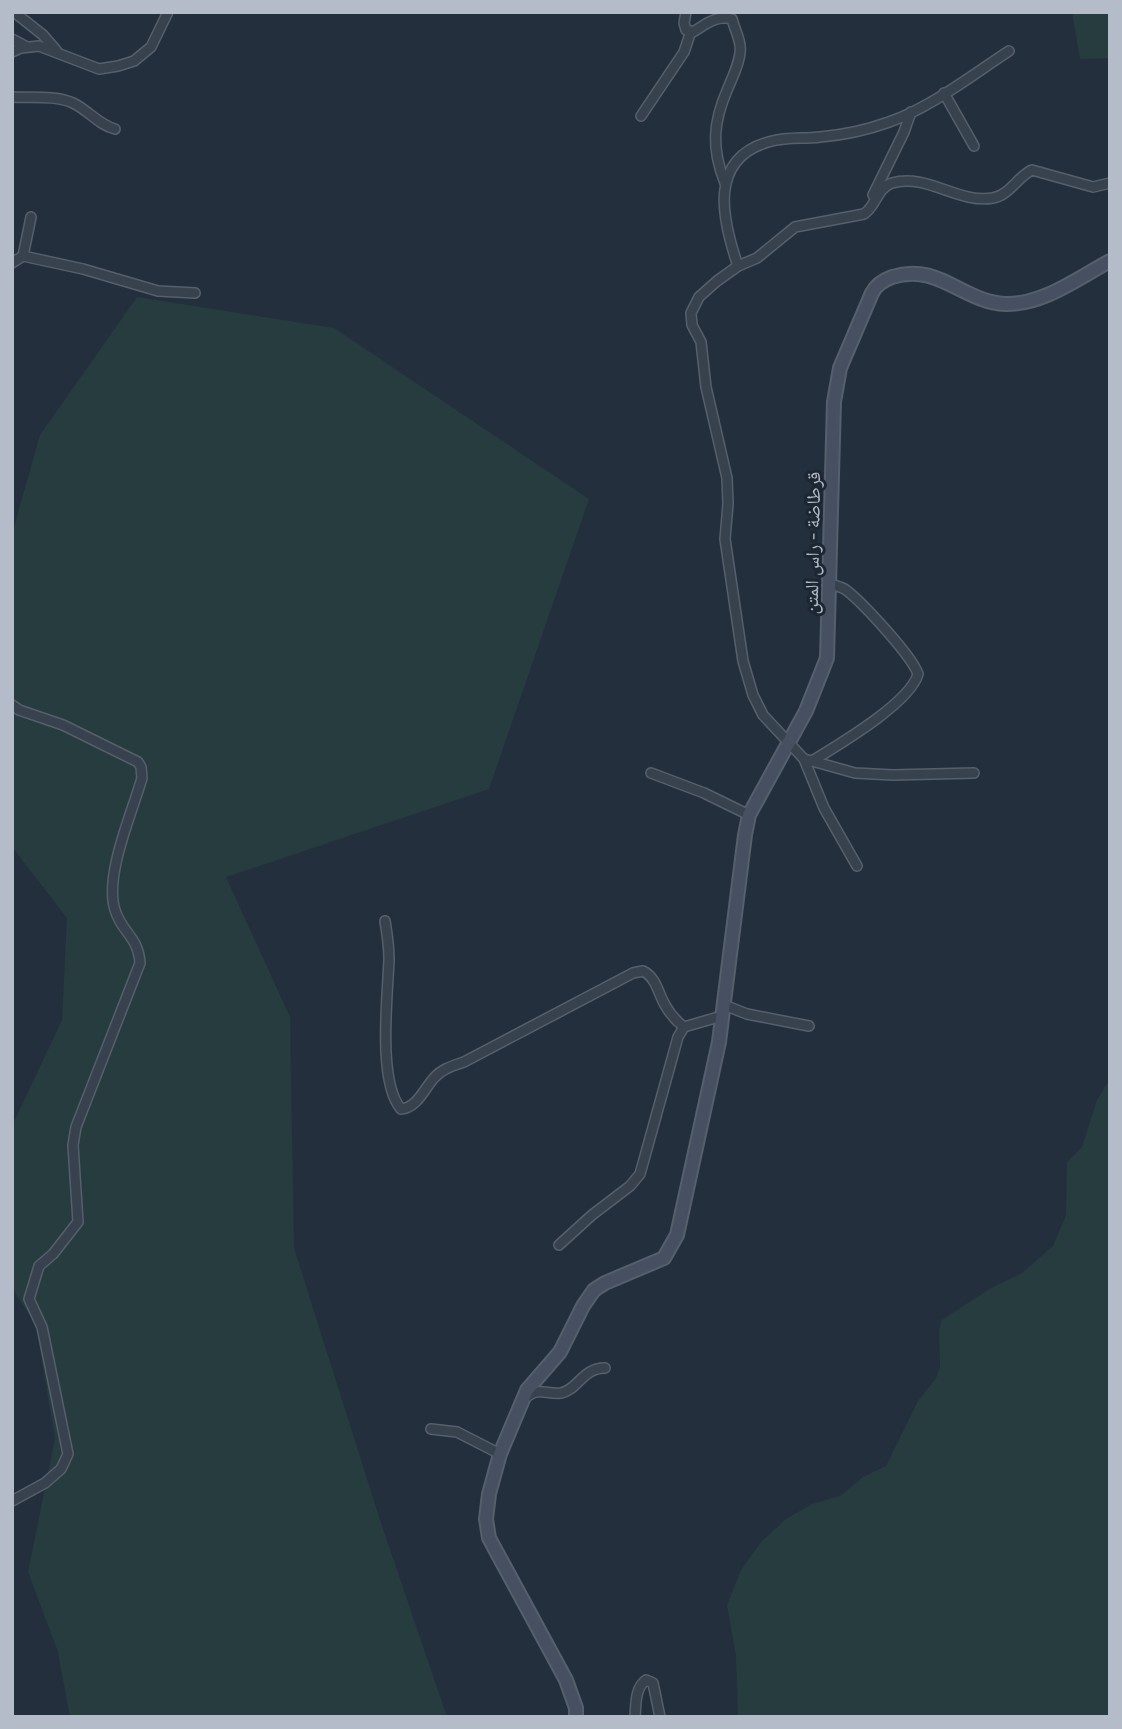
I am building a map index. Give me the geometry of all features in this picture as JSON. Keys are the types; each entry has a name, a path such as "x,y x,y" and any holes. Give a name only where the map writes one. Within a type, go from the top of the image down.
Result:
{"main road":[{"name":"قرطاضة - راس المتن","path":"576,1717 576,1708 566,1680 489,1538 486,1519 489,1494 500,1454 527,1390 560,1352 594,1290 604,1283 664,1258 677,1236 719,1042 749,815 820,681 828,658 836,383 840,368 876,286 888,278 922,273 989,301 1005,304 1037,299 1110,261"}],"street":[{"path":"14,12 43,35 57,51"},
{"path":"12,52 39,46 99,69 134,61 151,47 169,12"},
{"path":"686,12 684,23 686,30 691,32"},
{"path":"641,116 684,52 691,32 714,19 734,16 740,47 734,74 723,100 714,141 725,183"},
{"path":"12,39 27,47"},
{"path":"738,266 726,226 723,195 725,183 739,159 755,147 788,139 859,130 890,122 944,93 1009,51"},
{"path":"944,93 974,145"},
{"path":"12,97 60,99 74,103 107,127 115,129"},
{"path":"872,207 873,194 911,112"},
{"path":"857,866 824,808 808,760 763,715 753,695 743,661 725,539 729,504 727,478 706,387 701,342 692,325 691,313 698,297 738,266 757,258 795,227 857,216 872,207 880,192 894,183 915,182 981,199 994,198 1005,193 1032,170 1086,186 1110,183"},
{"path":"12,263 23,256 32,218"},
{"path":"23,256 83,269 158,291 195,293"},
{"path":"808,760 884,713 906,692 918,674 910,660 846,590 831,584"},
{"path":"12,705 63,725 138,762 142,778 113,874 111,893 115,912 139,950 139,963 76,1127 73,1145 78,1222 53,1254 39,1266 29,1298 42,1327 68,1454 61,1469 45,1483 12,1501"},
{"path":"808,760 855,773 974,773"},
{"path":"651,773 704,793 749,815"},
{"path":"385,921 389,957 386,1019 388,1068 396,1103 401,1109 414,1103 447,1067 464,1062 633,973 643,971 650,974 665,1006 674,1020 684,1027"},
{"path":"559,1245 630,1186 640,1174 678,1037 684,1027 723,1011 808,1026"},
{"path":"520,1404 535,1392 564,1392 590,1370 605,1368"},
{"path":"431,1429 457,1432 500,1454"},
{"path":"635,1717 640,1684 646,1680 653,1684 660,1717"}],"green space":[{"path":"1072,12 1110,12 1110,58 1080,59"},
{"path":"137,297 334,328 589,499 489,789 226,877 290,1017 294,1248 380,1520 447,1717 70,1717 58,1652 28,1572 55,1438 36,1325 12,1288 12,1126 62,1020 67,918 12,847 12,534 40,435"},
{"path":"1110,1079 1110,1717 738,1717 736,1656 727,1605 741,1570 761,1542 786,1519 812,1504 840,1496 863,1477 886,1466 918,1401 936,1378 940,1367 939,1329 942,1320 989,1289 1022,1273 1053,1246 1066,1215 1067,1162 1082,1147 1097,1100"}]}
